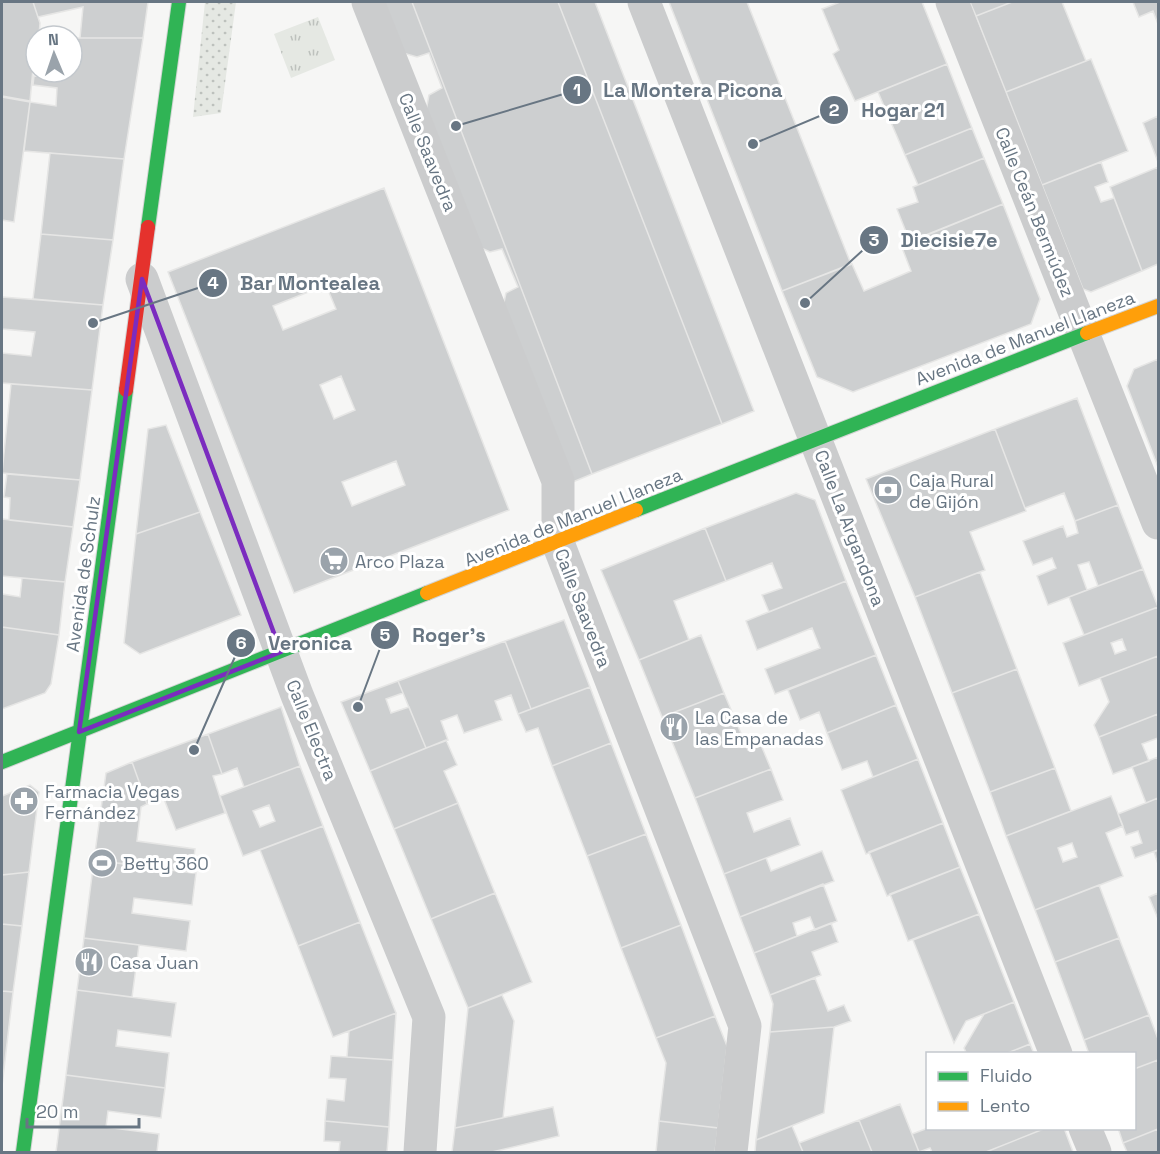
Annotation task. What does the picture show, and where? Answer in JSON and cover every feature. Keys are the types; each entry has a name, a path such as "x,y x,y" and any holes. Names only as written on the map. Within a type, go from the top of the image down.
{"main road":[{"name":"Avenida de Schulz","path":"23,1152 179,2"},
{"name":"Avenida de Manuel Llaneza","path":"2,762 815,439 1158,306"}],"street":[{"name":"Calle Saavedra","path":"368,2 558,481 558,543 745,1026 731,1152"},
{"name":"Calle La Argandona","path":"644,2 1056,1052"},
{"name":"Calle Ceán Bermúdez","path":"952,2 1158,523"},
{"name":"Calle Electra","path":"142,279 281,652 429,1017 420,1152"},
{"path":"1086,1130 1095,1152"}],"highlighted area":[{"path":"142,279 281,652 79,732"}],"green space":[{"path":"205,2 236,2 221,113 193,117"},
{"path":"318,17 335,60 291,78 274,34"}],"building":[{"path":"2,2 33,2 40,24 24,24 24,84 32,84 30,101 2,96"},
{"path":"33,2 148,2 143,38 84,38 84,24 81,24 83,7 38,17"},
{"path":"384,2 412,2 592,474 568,484 503,307 506,293 518,287 502,249 490,252 479,247 426,111 429,95 442,88 429,53 417,57 403,53"},
{"path":"412,2 558,2 722,424 592,474"},
{"path":"558,2 595,2 754,411 722,424"},
{"path":"669,2 747,2 851,264 782,291"},
{"path":"840,2 922,2 947,64 855,101 833,54 839,50 822,9"},
{"path":"970,2 1012,2 976,16"},
{"path":"1012,2 1062,2 1086,61 1006,92 976,16"},
{"path":"1133,2 1158,2 1158,24 1153,11 1139,17"},
{"path":"84,38 143,38 124,159 24,151 30,102 56,106 57,88 33,85 84,84"},
{"path":"1091,59 1128,151 1042,185 1006,92"},
{"path":"947,64 972,128 905,155 878,92"},
{"path":"2,97 30,102 14,222 2,220"},
{"path":"1158,116 1158,162 1143,123"},
{"path":"972,128 984,158 918,185 905,155"},
{"path":"50,153 124,159 113,240 41,234"},
{"path":"984,158 1003,204 910,242 897,209 918,202 913,187"},
{"path":"1101,162 1108,182 1095,187 1101,202 1114,198 1142,271 1091,292 1083,289 1042,185"},
{"path":"1158,167 1158,264 1142,271 1110,187"},
{"path":"384,188 509,510 294,593 168,272","holes":["326,285 336,309 283,330 273,306","341,376 355,410 334,419 320,385","396,461 405,485 352,506 342,482"]},
{"path":"1003,204 1040,299 1031,324 853,392 817,377 782,291 852,264 864,291 911,271 901,245"},
{"path":"41,234 113,240 103,305 33,299"},
{"path":"2,297 103,305 92,390 2,383 2,353 31,356 35,332 2,329"},
{"path":"1158,359 1158,467 1127,386 1134,369"},
{"path":"11,384 92,390 80,480 2,473"},
{"path":"1077,398 1118,505 1075,521 1064,493 1025,508 995,429"},
{"path":"166,425 200,512 136,534 148,429"},
{"path":"995,429 1026,511 970,532 985,570 915,597 866,479"},
{"path":"7,474 80,480 73,527 9,520 10,498 4,497"},
{"path":"796,493 815,500 846,581 769,612 762,595 782,588 772,563 726,581 705,528"},
{"path":"1118,505 1143,569 1098,586 1089,562 1078,565 1087,590 1048,605 1037,576 1056,568 1052,558 1033,565 1023,541 1063,526 1067,537 1078,533 1075,521"},
{"path":"200,512 241,615 140,654 124,643 136,534"},
{"path":"2,519 73,527 65,582 2,576"},
{"path":"705,528 726,581 674,601 689,640 639,660 601,570"},
{"path":"1143,569 1158,607 1084,635 1069,597"},
{"path":"980,572 1017,669 952,693 915,597"},
{"path":"22,578 65,582 59,635 2,627 2,594 20,597"},
{"path":"846,581 876,655 775,694 765,669 820,648 812,628 757,650 746,621"},
{"path":"1158,607 1158,656 1079,686 1063,643","holes":["1122,639 1126,650 1115,654 1111,643"]},
{"path":"564,620 590,687 531,709 505,641"},
{"path":"2,627 59,635 51,684 45,693 2,709"},
{"path":"701,635 724,693 662,717 639,660"},
{"path":"505,641 531,709 518,714 511,695 495,701 502,720 464,733 457,715 441,721 448,740 426,748 398,681"},
{"path":"876,655 896,705 827,733 819,712 800,720 788,690"},
{"path":"1158,656 1158,714 1099,737 1094,725 1109,702 1100,678"},
{"path":"1017,669 1055,768 990,792 952,693"},
{"path":"398,681 403,693 386,699 391,713 409,707 426,748 370,771 341,702"},
{"path":"590,687 611,743 552,766 538,728 526,732 518,714"},
{"path":"724,693 748,750 761,745 771,769 695,798 662,717"},
{"path":"896,705 918,759 873,777 867,761 842,770 827,733"},
{"path":"281,707 300,766 244,787 237,768 222,774 208,734"},
{"path":"1158,714 1158,738 1142,744 1149,761 1113,774 1099,737"},
{"path":"208,734 222,774 213,776 225,813 176,830 164,799 147,804 132,762"},
{"path":"446,740 457,765 444,771 458,803 394,829 370,771"},
{"path":"611,743 646,834 587,856 552,766"},
{"path":"1158,757 1158,798 1146,803 1132,767"},
{"path":"918,759 943,823 866,854 841,790"},
{"path":"132,762 147,804 141,807 137,841 195,849 192,873 94,860 106,773"},
{"path":"300,766 323,826 243,856 220,796","holes":["269,805 275,821 260,827 253,811"]},
{"path":"1055,768 1071,811 1006,836 990,792"},
{"path":"771,769 783,800 747,813 754,832 790,818 800,845 724,874 695,798"},
{"path":"30,785 39,792 29,872 2,875 2,796"},
{"path":"1111,796 1123,826 1106,833 1123,876 1035,910 1006,836","holes":["1072,843 1077,857 1063,862 1058,848"]},
{"path":"1158,798 1158,850 1135,858 1131,847 1142,843 1138,831 1126,835 1118,814"},
{"path":"458,803 495,893 431,919 394,829"},
{"path":"943,823 960,867 887,896 869,852"},
{"path":"323,826 360,922 298,946 260,850"},
{"path":"646,834 681,925 621,948 587,856"},
{"path":"1158,850 1158,864 1154,852"},
{"path":"822,851 834,881 740,917 724,874 766,858 771,871"},
{"path":"94,860 196,873 192,905 134,898 132,913 190,921 186,951 84,938"},
{"path":"960,867 979,914 908,941 890,894"},
{"path":"29,872 22,926 2,924 2,875"},
{"path":"823,884 837,921 815,930 810,917 793,923 797,936 754,953 740,917"},
{"path":"1099,885 1119,938 1055,962 1035,910"},
{"path":"495,893 532,982 468,1008 431,919"},
{"path":"1158,893 1158,919 1149,897"},
{"path":"979,914 1014,1002 966,1021 954,1043 913,940"},
{"path":"360,922 396,1013 333,1037 298,946"},
{"path":"831,923 838,942 812,952 821,975 770,995 754,953"},
{"path":"2,924 22,926 13,992 2,991"},
{"path":"681,925 715,1016 656,1038 621,948"},
{"path":"84,938 139,945 132,997 77,990"},
{"path":"1119,938 1149,1015 1084,1040 1055,962"},
{"path":"815,978 828,1011 844,1005 851,1021 834,1027 770,1032 773,1004 770,995"},
{"path":"77,990 176,1003 171,1037 118,1030 116,1046 169,1053 165,1088 66,1075"},
{"path":"2,991 13,992 2,1086"},
{"path":"502,995 514,1021 503,1118 455,1128 468,1008"},
{"path":"1014,1002 1030,1044 1010,1052 966,1052 964,1048 984,1014"},
{"path":"396,1013 393,1060 347,1057 349,1031"},
{"path":"1149,1015 1158,1039 1158,1060 1136,1068 1136,1052 1088,1052 1084,1040"},
{"path":"715,1016 727,1046 718,1128 659,1121 666,1063 656,1038"},
{"path":"834,1027 824,1113 756,1140 770,1032"},
{"path":"1030,1044 1033,1052 1010,1052"},
{"path":"331,1056 393,1060 389,1127 325,1121 327,1099 344,1101 346,1079 329,1078"},
{"path":"1158,1060 1158,1129 1123,1143 1119,1130 1136,1130 1136,1068"},
{"path":"66,1075 165,1088 161,1118 108,1111 106,1127 159,1134 157,1152 56,1152"},
{"path":"900,1104 919,1152 872,1152 859,1120"},
{"path":"553,1107 559,1136 492,1152 452,1152 455,1128"},
{"path":"859,1120 872,1152 803,1152 799,1143"},
{"path":"325,1121 389,1127 387,1152 339,1152 340,1142 324,1141"},
{"path":"659,1121 718,1128 715,1152 656,1152"},
{"path":"792,1126 803,1152 755,1152 756,1140"},
{"path":"926,1129 1041,1130 986,1152 932,1152 930,1148 919,1152 912,1134"},
{"path":"1158,1129 1158,1152 1127,1152 1123,1143"},
{"path":"1041,1130 1065,1130 1073,1152 986,1152"}],"traffic: fast":[{"path":"148,227 179,2"},
{"path":"636,510 1087,333"},
{"path":"23,1152 126,390"},
{"path":"2,762 427,593"}],"traffic: slow":[{"path":"1087,333 1158,306"},
{"path":"427,593 636,510"}],"traffic: jam":[{"path":"126,390 148,227"}],"place":[{"name":"La Montera Picona","path":"456,126"},
{"name":"Hogar 21","path":"753,144"},
{"name":"Diecisie7e","path":"805,303"},
{"name":"Bar Montealea","path":"93,323"},
{"name":"Caja Rural de Gijón","path":"888,490"},
{"name":"Arco Plaza","path":"334,561"},
{"name":"Roger's","path":"358,707"},
{"name":"La Casa de las Empanadas","path":"674,727"},
{"name":"Veronica","path":"194,750"},
{"name":"Farmacia Vegas Fernández","path":"24,801"},
{"name":"Betty 360","path":"102,863"},
{"name":"Casa Juan","path":"89,962"}]}
